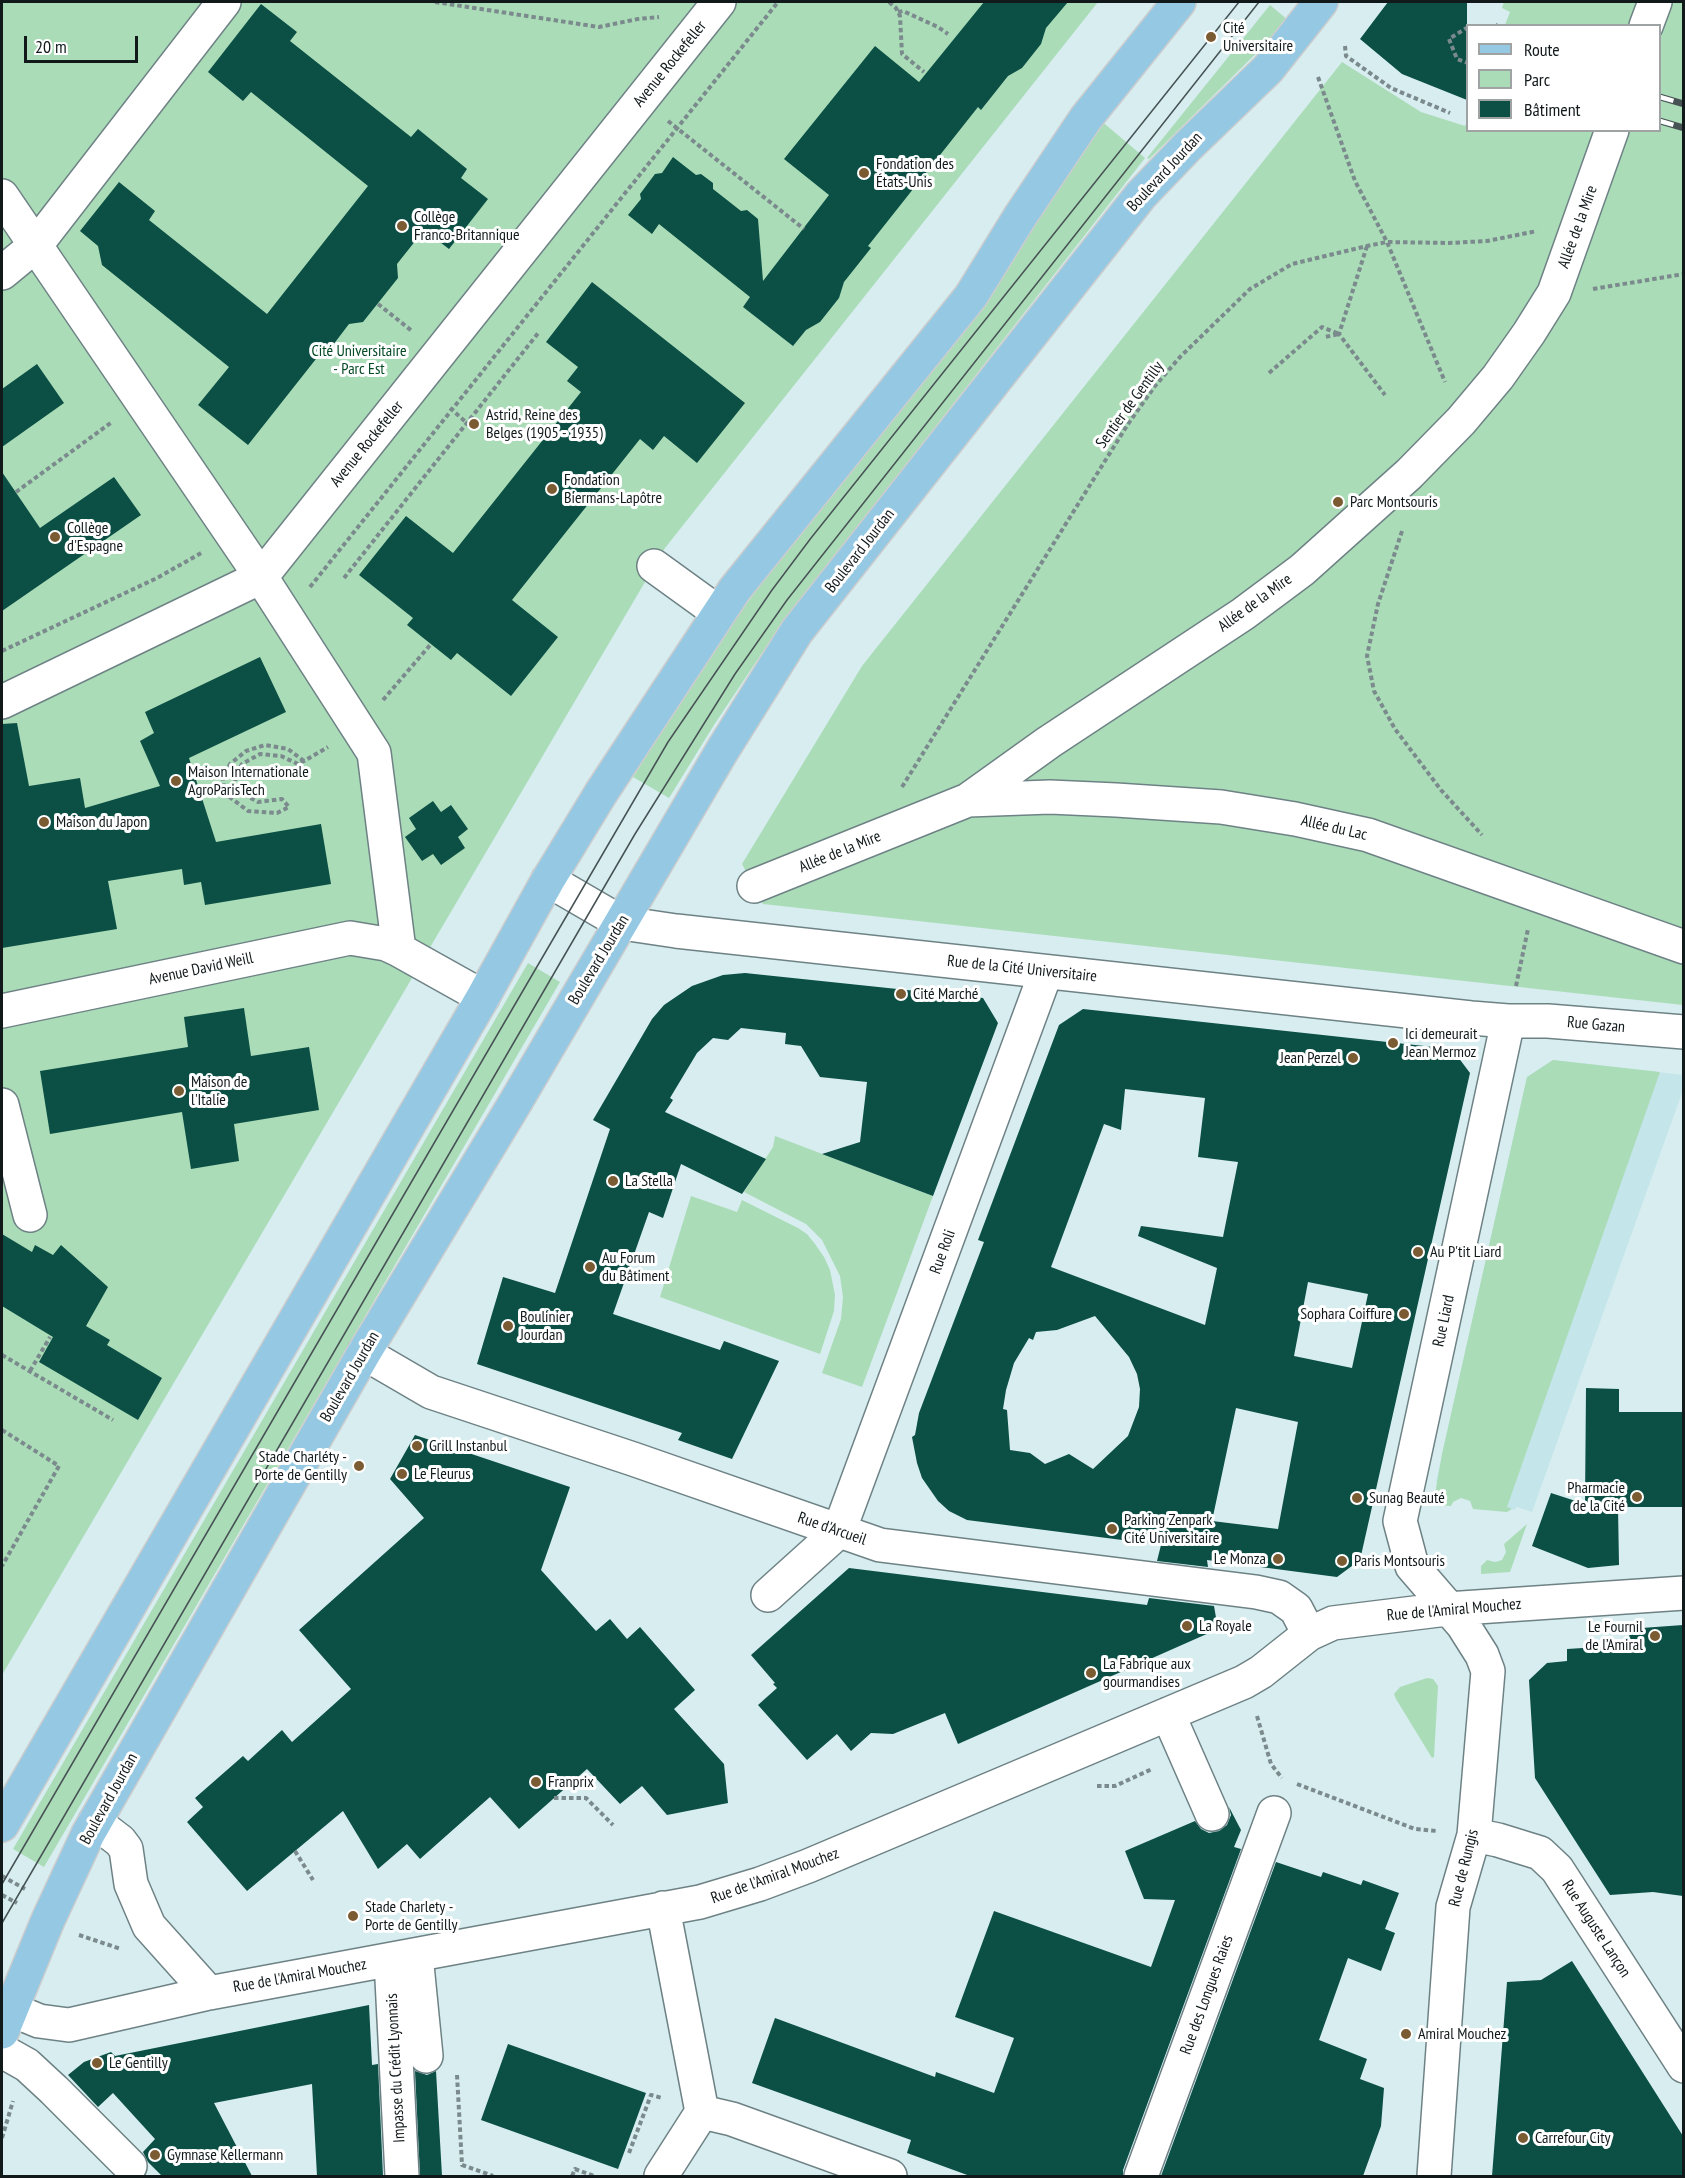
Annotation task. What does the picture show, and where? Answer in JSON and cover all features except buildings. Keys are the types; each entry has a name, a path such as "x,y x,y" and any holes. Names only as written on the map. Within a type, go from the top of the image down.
{"main road":[{"path":"2,1825 483,997 548,880 601,793 735,589 971,296 1021,214 1086,118 1179,2"},
{"name":"Boulevard Jourdan","path":"4,2015 95,1822 364,1353 722,752 797,631 1141,195 1268,69 1321,2"}],"street":[{"path":"2,273 36,245 225,2"},
{"path":"1648,24 1655,2"},
{"name":"Avenue Rockefeller","path":"2,702 261,577 715,7"},
{"name":"Allée de la Mire","path":"754,886 968,800 1049,742 1243,614 1302,570 1409,474 1461,422 1498,377 1554,292 1607,143"},
{"path":"2,196 233,535 374,753 399,950"},
{"path":"654,566 719,613"},
{"name":"Allée du Lac","path":"968,800 1050,797 1116,800 1221,807 1295,819 1368,836 1683,947"},
{"name":"Rue de la Cité Universitaire","path":"548,880 622,923 710,935 1508,1021"},
{"name":"Avenue David Weill","path":"2,1011 350,938 386,944 483,997"},
{"name":"Rue Roli","path":"839,1531 1046,972"},
{"name":"Rue Gazan","path":"1508,1021 1548,1021 1683,1032"},
{"name":"Rue Liard","path":"1447,1609 1412,1566 1400,1521 1508,1021"},
{"path":"2,1105 30,1215"},
{"name":"Rue d'Arcueil","path":"364,1353 431,1392 880,1545 1256,1592 1278,1597 1296,1609 1309,1634"},
{"path":"768,1595 839,1531"},
{"name":"Rue de l'Amiral Mouchez","path":"4,2015 69,2025 209,1993 700,1902 760,1884 808,1866 1244,1682 1262,1672 1309,1634 1333,1623 1447,1609 1683,1593"},
{"name":"Rue de Rungis","path":"1434,2176 1453,1907 1474,1835 1488,1671 1474,1640 1447,1609"},
{"path":"1168,1714 1212,1815"},
{"name":"Rue des Longues Raies","path":"1141,2176 1274,1813"},
{"path":"95,1822 120,1841 126,1849 131,1884 148,1926 209,1993"},
{"name":"Rue Auguste Lançon","path":"1474,1835 1540,1853 1557,1869 1683,2066"},
{"path":"663,1908 702,2112 667,2175"},
{"path":"404,1957 426,2056"},
{"name":"Impasse du Crédit Lyonnais","path":"402,2176 404,1957"},
{"path":"2,2051 27,2065 130,2166"},
{"path":"702,2112 732,2119 890,2176"}],"path":[{"path":"435,2 599,27 715,7"},
{"path":"329,563 778,2"},
{"path":"889,2 898,12 901,24 902,54 924,72"},
{"path":"898,12 903,11 948,34"},
{"path":"1466,28 1449,39 1457,59 1466,63"},
{"path":"1345,46 1346,56 1390,88 1450,112"},
{"path":"1318,77 1355,181 1387,242 1461,422"},
{"path":"641,99 804,229"},
{"path":"921,178 933,188"},
{"name":"Sentier de Gentilly","path":"899,791 1128,424 1180,357 1250,288 1292,264 1367,246 1387,242 1486,241 1581,220"},
{"path":"1339,334 1367,246"},
{"path":"1554,292 1623,285 1683,274"},
{"path":"378,304 389,311"},
{"path":"1269,373 1322,327 1339,334 1385,395"},
{"path":"344,578 539,332"},
{"path":"1325,336 1339,334"},
{"path":"457,415 467,423"},
{"path":"16,492 94,435"},
{"path":"1402,529 1378,604 1366,656 1374,691 1395,729 1441,790 1488,842"},
{"path":"2,651 157,578 233,535"},
{"path":"359,728 431,644"},
{"path":"265,745 288,749 304,761 298,764 281,756 260,754 242,764 235,777 236,790 258,802 282,799 290,807 277,813 248,811 227,795 224,789 223,778 230,764 246,751 265,745"},
{"path":"201,795 224,789"},
{"path":"1516,987 1536,895"},
{"path":"30,1371 50,1337"},
{"path":"2,1354 112,1420"},
{"path":"2,1430 59,1466 2,1566"},
{"path":"1244,1682 1271,1764 1282,1779"},
{"path":"1293,1783 1415,1829 1474,1835"},
{"path":"554,1798 586,1798 613,1825"},
{"path":"295,1851 313,1880"},
{"path":"2,1876 30,1892"},
{"path":"456,2074 462,2165 493,2176"},
{"path":"572,2176 575,2169 594,2176"}],"shaded area":[{"path":"1553,1060 1683,1075 1683,1090 1532,1512 1517,1507 1514,1510 1436,1482 1527,1077"}],"green space":[{"name":"Cité Universitaire - Parc Est","path":"2,2 1098,2 665,548 2,1675"},
{"name":"Parc Montsouris","path":"1504,2 1683,2 1683,1005 763,904 742,864 862,666 1342,62 1421,112 1465,126 1466,124 1466,132 1661,132 1661,24 1505,24 1510,12 1502,8"},
{"path":"1270,5 1289,21 1149,159 1147,158"},
{"path":"1099,119 1145,158 780,626 669,798 633,777 706,661 760,585 996,290 994,288"},
{"path":"528,963 560,982 44,1867 13,1849"},
{"path":"1553,1060 1660,1072 1507,1507 1512,1509 1507,1512 1473,1509 1470,1501 1461,1498 1453,1502 1451,1506 1433,1505 1442,1454 1527,1077"},
{"path":"775,1136 933,1196 862,1387 822,1373 841,1319 843,1297 840,1276 822,1240 806,1224 744,1192 773,1147"},
{"path":"691,1196 737,1212 742,1200 807,1234 824,1257 830,1270 835,1295 834,1311 820,1354 660,1297"},
{"path":"1527,1524 1510,1572 1481,1574 1481,1566 1487,1560 1495,1562 1502,1560 1506,1552 1504,1544"},
{"path":"1427,1678 1433,1679 1438,1686 1434,1757 1432,1758 1394,1694 1400,1687"}],"tram line":[{"path":"2,1884 668,742 772,590 811,538 1239,2"},
{"path":"2,1923 635,834 735,674 787,600 1259,2"}],"railway":[{"path":"1661,97 1684,104"},
{"path":"1661,121 1684,128"}],"place":[{"name":"Cité Universitaire","path":"1211,37"},
{"name":"Fondation des États-Unis","path":"864,173"},
{"name":"Collège Franco-Britannique","path":"402,226"},
{"name":"Astrid, Reine des Belges (1905 - 1935)","path":"474,424"},
{"name":"Fondation Biermans-Lapôtre","path":"552,489"},
{"name":"Parc Montsouris","path":"1338,502"},
{"name":"Collège d'Espagne","path":"55,537"},
{"name":"Maison Internationale AgroParisTech","path":"176,781"},
{"name":"Maison du Japon","path":"44,822"},
{"name":"Cité Marché","path":"901,994"},
{"name":"Ici demeurait Jean Mermoz","path":"1393,1043"},
{"name":"Jean Perzel","path":"1353,1058"},
{"name":"Maison de l'Italie","path":"179,1091"},
{"name":"La Stella","path":"613,1181"},
{"name":"Au P'tit Liard","path":"1418,1252"},
{"name":"Au Forum du Bâtiment","path":"590,1267"},
{"name":"Sophara Coiffure","path":"1404,1314"},
{"name":"Boulinier Jourdan","path":"508,1326"},
{"name":"Grill Instanbul","path":"417,1446"},
{"name":"Stade Charléty - Porte de Gentilly","path":"359,1466"},
{"name":"Le Fleurus","path":"402,1474"},
{"name":"Pharmacie de la Cité","path":"1637,1497"},
{"name":"Sunag Beauté","path":"1357,1498"},
{"name":"Parking Zenpark Cité Universitaire","path":"1112,1529"},
{"name":"Le Monza","path":"1278,1559"},
{"name":"Paris Montsouris","path":"1342,1561"},
{"name":"La Royale","path":"1187,1626"},
{"name":"Le Fournil de l’Amiral","path":"1655,1636"},
{"name":"La Fabrique aux gourmandises","path":"1091,1673"},
{"name":"Franprix","path":"536,1782"},
{"name":"Stade Charlety - Porte de Gentilly","path":"353,1916"},
{"name":"Amiral Mouchez","path":"1406,2034"},
{"name":"Le Gentilly","path":"97,2063"},
{"name":"Carrefour City","path":"1523,2138"},
{"name":"Gymnase Kellermann","path":"155,2155"}]}
